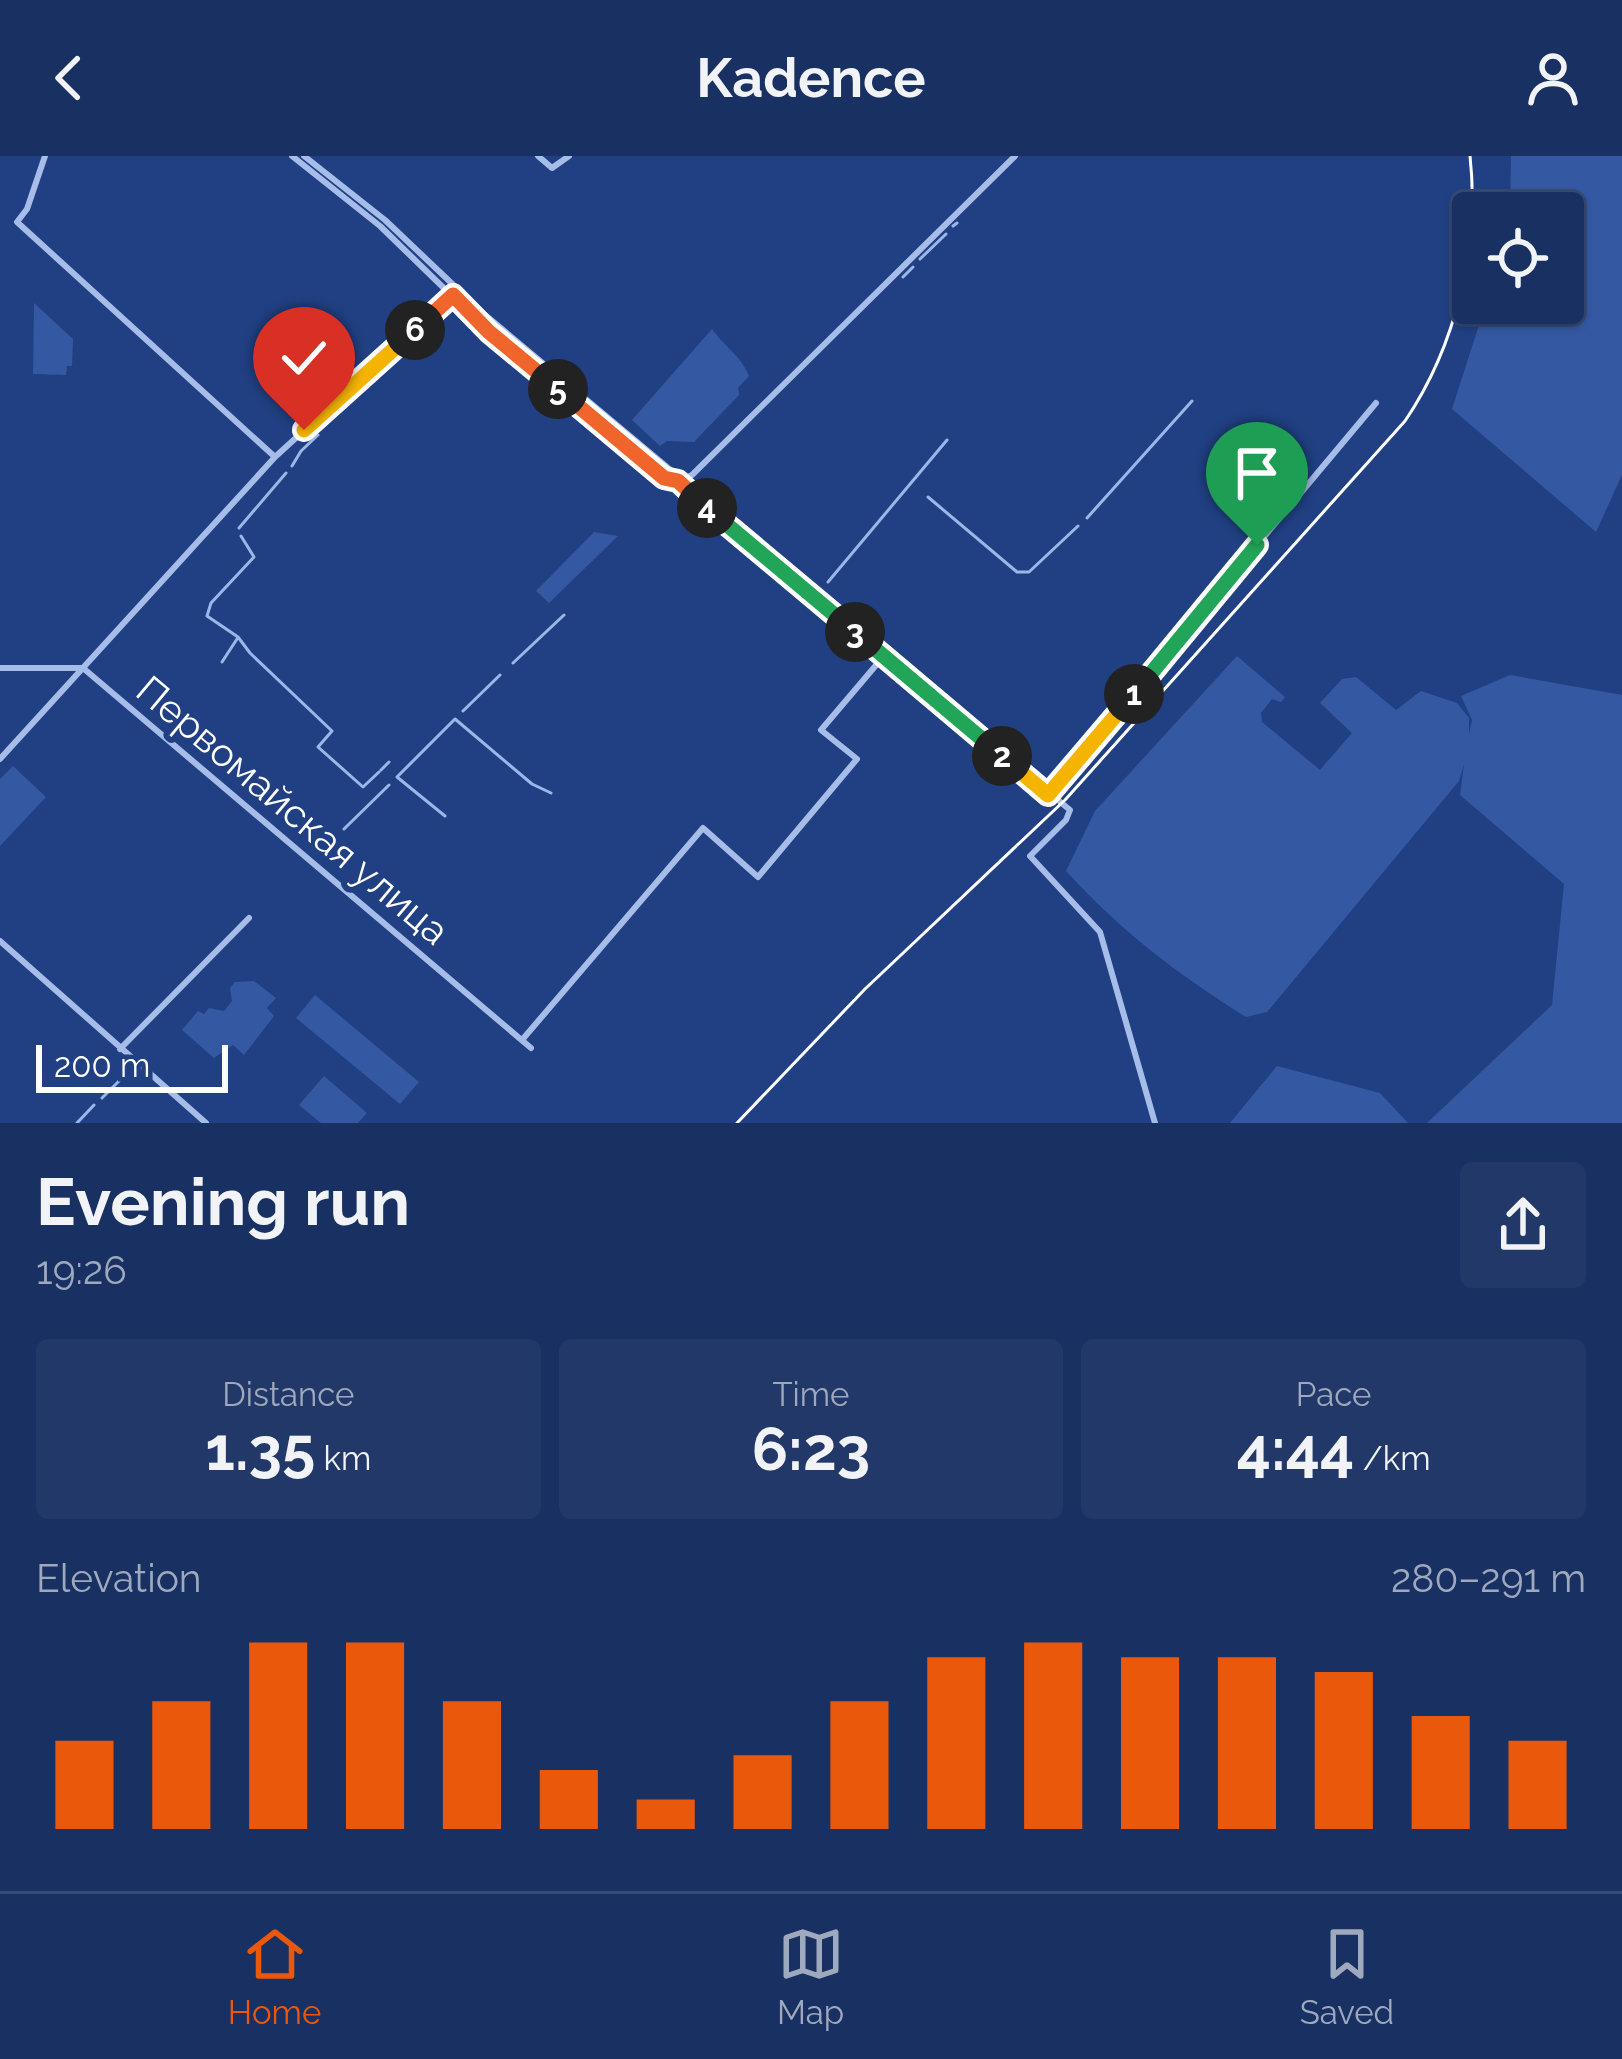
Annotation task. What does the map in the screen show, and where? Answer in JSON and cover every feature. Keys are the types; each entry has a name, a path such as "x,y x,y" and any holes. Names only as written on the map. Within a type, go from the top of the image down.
{"street":[{"path":"45,156 27,208 17,222 275,457"},
{"path":"292,156 1070,810 1030,856 1100,932 1155,1123"},
{"path":"304,156 385,220 456,292"},
{"path":"538,156 552,168 569,156"},
{"path":"678,481 692,475 1015,156"},
{"path":"0,759 275,457 456,292"},
{"path":"1048,795 1376,403"},
{"path":"522,1040 703,828 758,877 857,759 821,730 884,657"},
{"name":"Первомайская улица","path":"0,668 83,668 531,1048"},
{"path":"121,1049 249,918"},
{"path":"0,941 206,1123"}],"shaded area":[{"path":"1511,156 1622,156 1622,475 1596,532 1452,409 1479,324 1584,324 1584,192 1510,192"},
{"path":"34,303 73,339 72,366 67,366 66,375 33,374"},
{"path":"712,329 749,376 738,388 739,395 694,442 667,441 660,446 632,420"},
{"path":"594,532 618,536 549,603 536,591"},
{"path":"1237,656 1285,697 1281,702 1272,699 1261,713 1262,722 1320,770 1352,733 1320,703 1342,679 1356,677 1396,710 1421,691 1457,703 1469,718 1469,734 1472,720 1461,696 1510,675 1622,695 1622,1123 1427,1123 1552,1005 1564,884 1460,795 1464,764 1459,781 1267,1012 1246,1017 1196,984 1130,933 1066,871 1095,811"},
{"path":"13,766 46,797 0,846 0,779"},
{"path":"254,981 276,998 267,1008 274,1016 244,1055 233,1045 214,1058 182,1030 198,1011 224,1011 232,1001 230,988 235,982"},
{"path":"315,995 419,1082 400,1104 296,1018"},
{"path":"1277,1066 1380,1093 1408,1123 1230,1123"},
{"path":"324,1076 367,1113 358,1123 321,1123 299,1105"}],"waterway":[{"path":"953,226 957,223"},
{"path":"920,259 946,234"},
{"path":"903,277 913,267"},
{"path":"1087,518 1192,401"},
{"path":"292,466 318,435"},
{"path":"828,582 947,440"},
{"path":"239,528 286,473"},
{"path":"928,497 1017,572 1029,572 1078,526"},
{"path":"241,536 254,557 211,603 207,616 238,637 332,731 318,747 363,787 379,772"},
{"path":"513,663 564,615"},
{"path":"222,662 237,639"},
{"path":"463,711 500,675"},
{"path":"445,816 397,777 455,719 532,784 551,793"},
{"path":"381,770 389,762"},
{"path":"344,829 389,785"},
{"path":"321,853 337,837"},
{"path":"102,1098 121,1079"},
{"path":"77,1123 94,1105"}],"tram line":[{"path":"737,1123 865,989 1065,800 1405,421 1438,361 1460,294 1471,225 1470,156"}],"route":[{"path":"304,430 453,295 489,332 664,478 678,481 1048,795 1257,545"}]}
